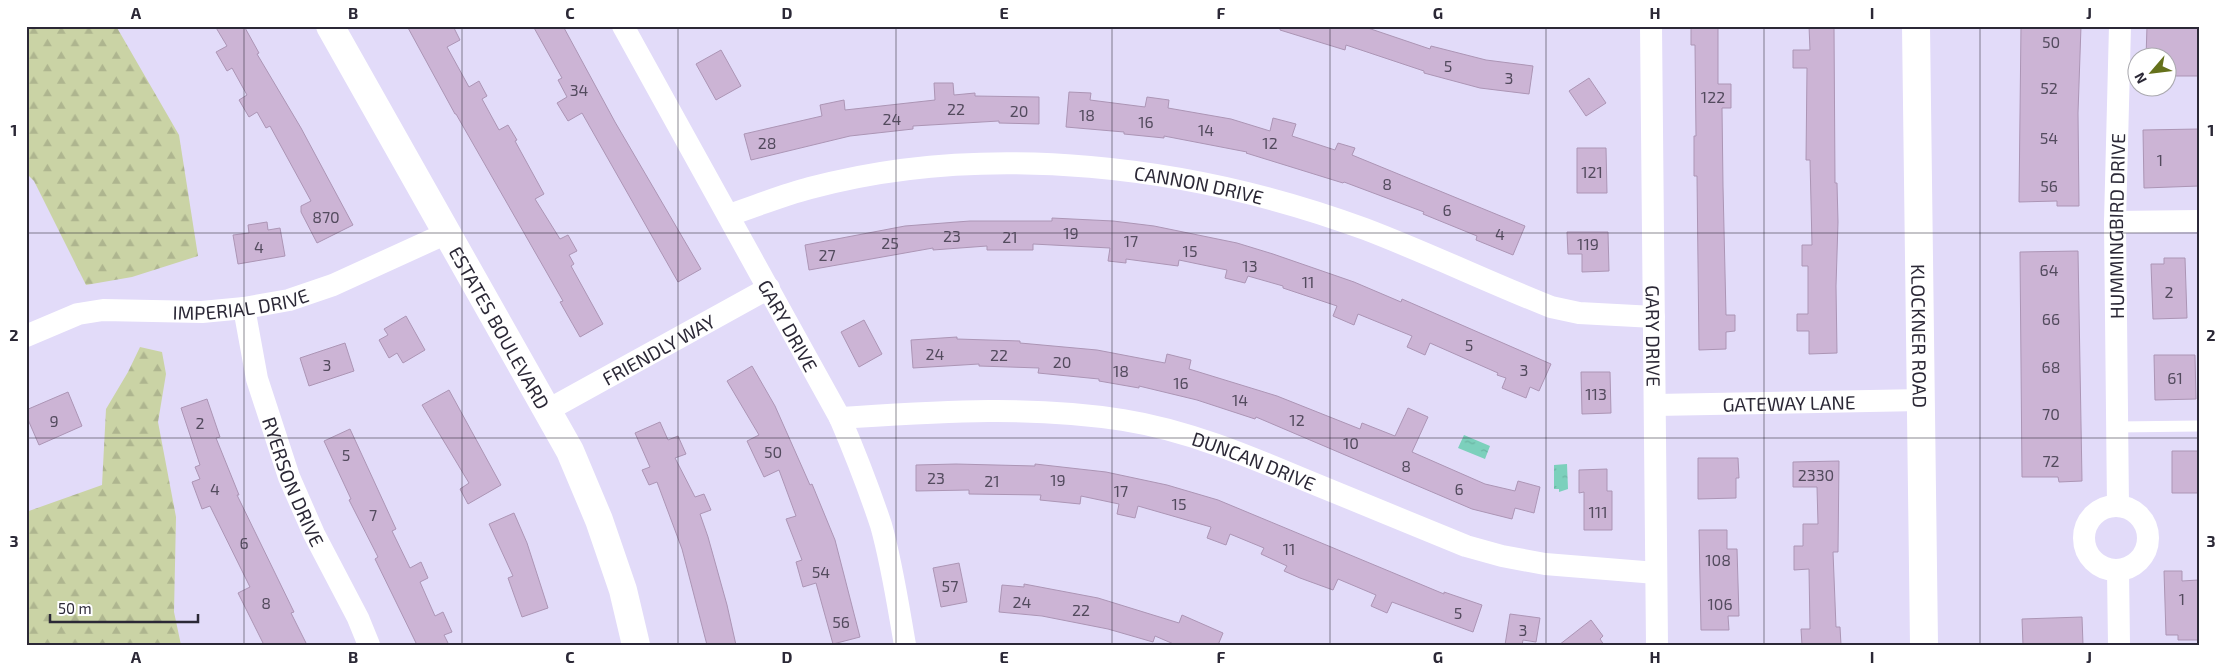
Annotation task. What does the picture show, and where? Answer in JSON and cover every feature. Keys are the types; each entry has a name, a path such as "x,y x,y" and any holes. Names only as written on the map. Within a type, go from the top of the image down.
{"street":[{"name":"ESTATES BOULEVARD","path":"330,26 570,451 599,520 623,590 636,645"},
{"name":"GARY DRIVE","path":"623,26 840,418 861,466 881,526 906,645"},
{"name":"GARY DRIVE","path":"1651,26 1657,645"},
{"name":"KLOCKNER ROAD","path":"1916,26 1924,645"},
{"name":"HUMMINGBIRD DRIVE","path":"2118,506 2114,222 2120,26"},
{"name":"CANNON DRIVE","path":"729,215 809,188 896,172 958,165 1021,163 1083,166 1160,175 1222,187 1282,203 1365,229 1551,307 1579,313 1654,317"},
{"path":"2114,222 2199,221"},
{"name":"IMPERIAL DRIVE","path":"26,336 78,314 103,310 202,312 244,308 289,300 334,285 447,233"},
{"name":"FRIENDLY WAY","path":"548,410 769,288"},
{"name":"RYERSON DRIVE","path":"244,308 257,378 289,477 314,534 358,618 369,645"},
{"name":"GATEWAY LANE","path":"1655,404 1922,400"},
{"name":"DUNCAN DRIVE","path":"840,418 957,411 1019,410 1065,412 1124,420 1227,448 1466,546 1502,556 1545,564 1656,573"},
{"path":"2107,506 2128,508 2138,514 2144,522 2148,538 2144,554 2138,562 2129,568 2118,570 2108,570 2090,558 2085,549 2083,538 2090,518 2107,506"},
{"path":"2118,570 2119,645"}],"lane":[{"path":"2116,427 2199,426"}],"green space":[{"path":"26,26 116,26 179,135 198,256 132,277 86,285 34,181 26,173"},
{"path":"140,347 162,352 166,374 158,422 176,517 174,612 181,645 26,645 26,512 102,485 106,409"}],"water":[{"path":"1464,435 1490,446 1485,459 1458,448"},
{"path":"1567,464 1568,489 1559,492 1559,489 1554,489 1554,465"}],"building":[{"path":"215,26 244,26 259,53 257,54 301,128 353,225 317,243 301,212 301,206 311,201 270,126 266,128 257,112 249,117 239,100 247,95 232,68 227,71 216,52 227,46"},
{"path":"407,26 453,26 460,40 447,47 469,87 479,81 487,96 482,99 499,130 508,125 517,140 515,141 544,194 535,199 560,239 568,235 577,251 569,255 574,264 571,266 603,324 580,337 560,302 563,301 455,114"},
{"path":"533,26 563,26 615,122 701,269 678,282 582,113 568,121 557,103 567,97 558,80 562,78"},
{"path":"1280,26 1362,26 1430,49 1431,46 1486,60 1533,66 1529,94 1480,88 1424,73 1424,71 1346,45 1345,50 1280,30"},
{"path":"1691,26 1718,26 1718,84 1731,84 1731,108 1722,108 1723,186 1726,315 1735,315 1735,331 1726,332 1726,349 1699,350 1697,176 1694,176 1694,136 1696,136 1695,45 1691,45"},
{"path":"1809,26 1834,26 1835,183 1837,183 1838,222 1836,286 1837,353 1809,354 1809,331 1797,331 1797,314 1808,314 1808,266 1802,266 1802,245 1812,245 1810,160 1806,160 1807,68 1793,68 1793,50 1810,50"},
{"path":"2021,26 2081,26 2078,113 2079,206 2057,206 2057,201 2019,202"},
{"path":"2147,26 2199,26 2199,76 2178,76 2178,48 2146,48"},
{"path":"721,50 741,86 716,100 696,64"},
{"path":"1589,78 1606,103 1586,116 1569,91"},
{"path":"934,83 953,83 954,95 975,93 975,96 1039,97 1039,124 999,123 999,121 913,126 913,129 850,136 751,160 744,134 822,116 820,105 844,100 845,110 935,100"},
{"path":"1069,92 1091,93 1090,100 1145,107 1147,97 1169,100 1168,108 1231,119 1270,131 1273,118 1296,124 1292,136 1335,150 1338,143 1355,148 1352,155 1525,226 1513,255 1476,240 1477,236 1423,214 1424,212 1344,182 1247,152 1164,136 1164,138 1124,134 1124,132 1066,127"},
{"path":"2199,129 2199,186 2144,188 2143,130"},
{"path":"1577,148 1606,148 1607,193 1577,193"},
{"path":"1052,218 1113,221 1154,226 1237,243 1354,282 1401,302 1402,299 1551,364 1539,391 1530,387 1526,398 1502,388 1506,378 1497,375 1498,373 1430,343 1425,355 1407,347 1412,336 1358,314 1354,325 1333,316 1337,306 1283,288 1283,286 1248,276 1245,283 1225,278 1227,270 1179,260 1178,266 1126,259 1126,263 1108,261 1110,248 1033,244 1033,250 987,250 987,246 933,250 933,248 809,270 805,245 905,226 970,221 1052,221"},
{"path":"267,222 268,230 280,228 285,256 238,264 233,235 249,233 248,225"},
{"path":"1567,232 1608,232 1609,271 1582,272 1582,254 1568,254"},
{"path":"2078,251 2082,481 2059,482 2058,477 2022,477 2020,252"},
{"path":"2164,258 2185,258 2187,318 2153,319 2151,264 2164,264"},
{"path":"406,316 425,350 403,363 397,353 389,358 379,340 388,335 384,329"},
{"path":"864,320 882,354 859,367 841,332"},
{"path":"957,337 957,339 1020,341 1020,343 1097,350 1165,363 1167,354 1191,360 1189,369 1277,396 1360,429 1362,423 1395,436 1408,408 1428,417 1412,452 1485,484 1515,491 1518,481 1540,487 1534,513 1515,508 1512,519 1472,509 1256,417 1255,419 1197,400 1139,386 1139,388 1099,381 1099,379 1038,373 1039,368 979,366 979,364 913,368 911,340"},
{"path":"345,343 354,371 309,386 300,358"},
{"path":"2154,355 2195,355 2196,399 2155,400"},
{"path":"752,366 775,406 810,485 812,484 835,540 860,637 833,644 816,583 803,587 796,562 802,560 786,519 796,516 779,470 764,477 747,441 759,435 727,381"},
{"path":"1581,372 1610,372 1611,413 1582,414"},
{"path":"449,390 501,485 468,504 460,489 469,483 422,405"},
{"path":"68,392 82,426 39,445 26,415 26,410"},
{"path":"207,399 220,437 216,438 239,495 237,495 294,612 291,613 307,645 264,645 238,593 250,587 210,506 202,509 192,482 200,479 195,467 200,465 181,408"},
{"path":"660,422 668,440 678,436 686,454 675,458 695,497 704,494 711,510 700,514 727,605 736,645 707,645 682,549 657,482 649,485 642,470 650,467 635,433"},
{"path":"350,429 396,529 392,531 410,568 421,562 428,578 420,582 435,616 443,612 452,632 444,635 449,645 417,645 375,559 378,557 349,500 351,499 324,441"},
{"path":"2172,451 2199,451 2199,493 2172,493"},
{"path":"1698,458 1738,458 1739,478 1736,478 1736,498 1698,499"},
{"path":"1839,461 1838,552 1833,552 1836,627 1840,627 1841,645 1802,645 1801,629 1810,629 1809,569 1794,570 1794,546 1803,546 1803,524 1818,524 1817,487 1793,487 1793,462"},
{"path":"1035,464 1106,472 1167,485 1218,500 1444,594 1444,592 1482,605 1473,632 1392,602 1387,613 1371,606 1376,595 1338,579 1333,590 1300,578 1284,571 1287,566 1261,554 1264,548 1230,534 1226,545 1207,538 1211,527 1138,506 1135,518 1117,514 1119,504 1081,496 1080,504 1040,500 1041,495 969,494 969,490 916,491 916,465 1035,466"},
{"path":"1607,469 1607,491 1612,491 1612,530 1584,530 1584,492 1579,493 1579,470"},
{"path":"514,513 527,543 548,608 522,617 508,578 513,576 489,524"},
{"path":"1699,530 1727,530 1727,549 1737,549 1739,616 1728,616 1729,630 1701,630"},
{"path":"959,563 967,602 941,607 933,568"},
{"path":"2164,571 2182,571 2182,581 2198,580 2199,640 2178,640 2178,635 2166,635"},
{"path":"1024,584 1098,598 1179,623 1182,615 1223,633 1218,645 1176,645 1155,636 1153,642 1108,629 1042,616 999,612 1002,585 1024,587"},
{"path":"1510,614 1540,618 1536,642 1523,640 1522,645 1505,645"},
{"path":"2082,617 2083,645 2023,645 2022,619"},
{"path":"1591,620 1603,636 1600,639 1604,645 1559,645"}]}
